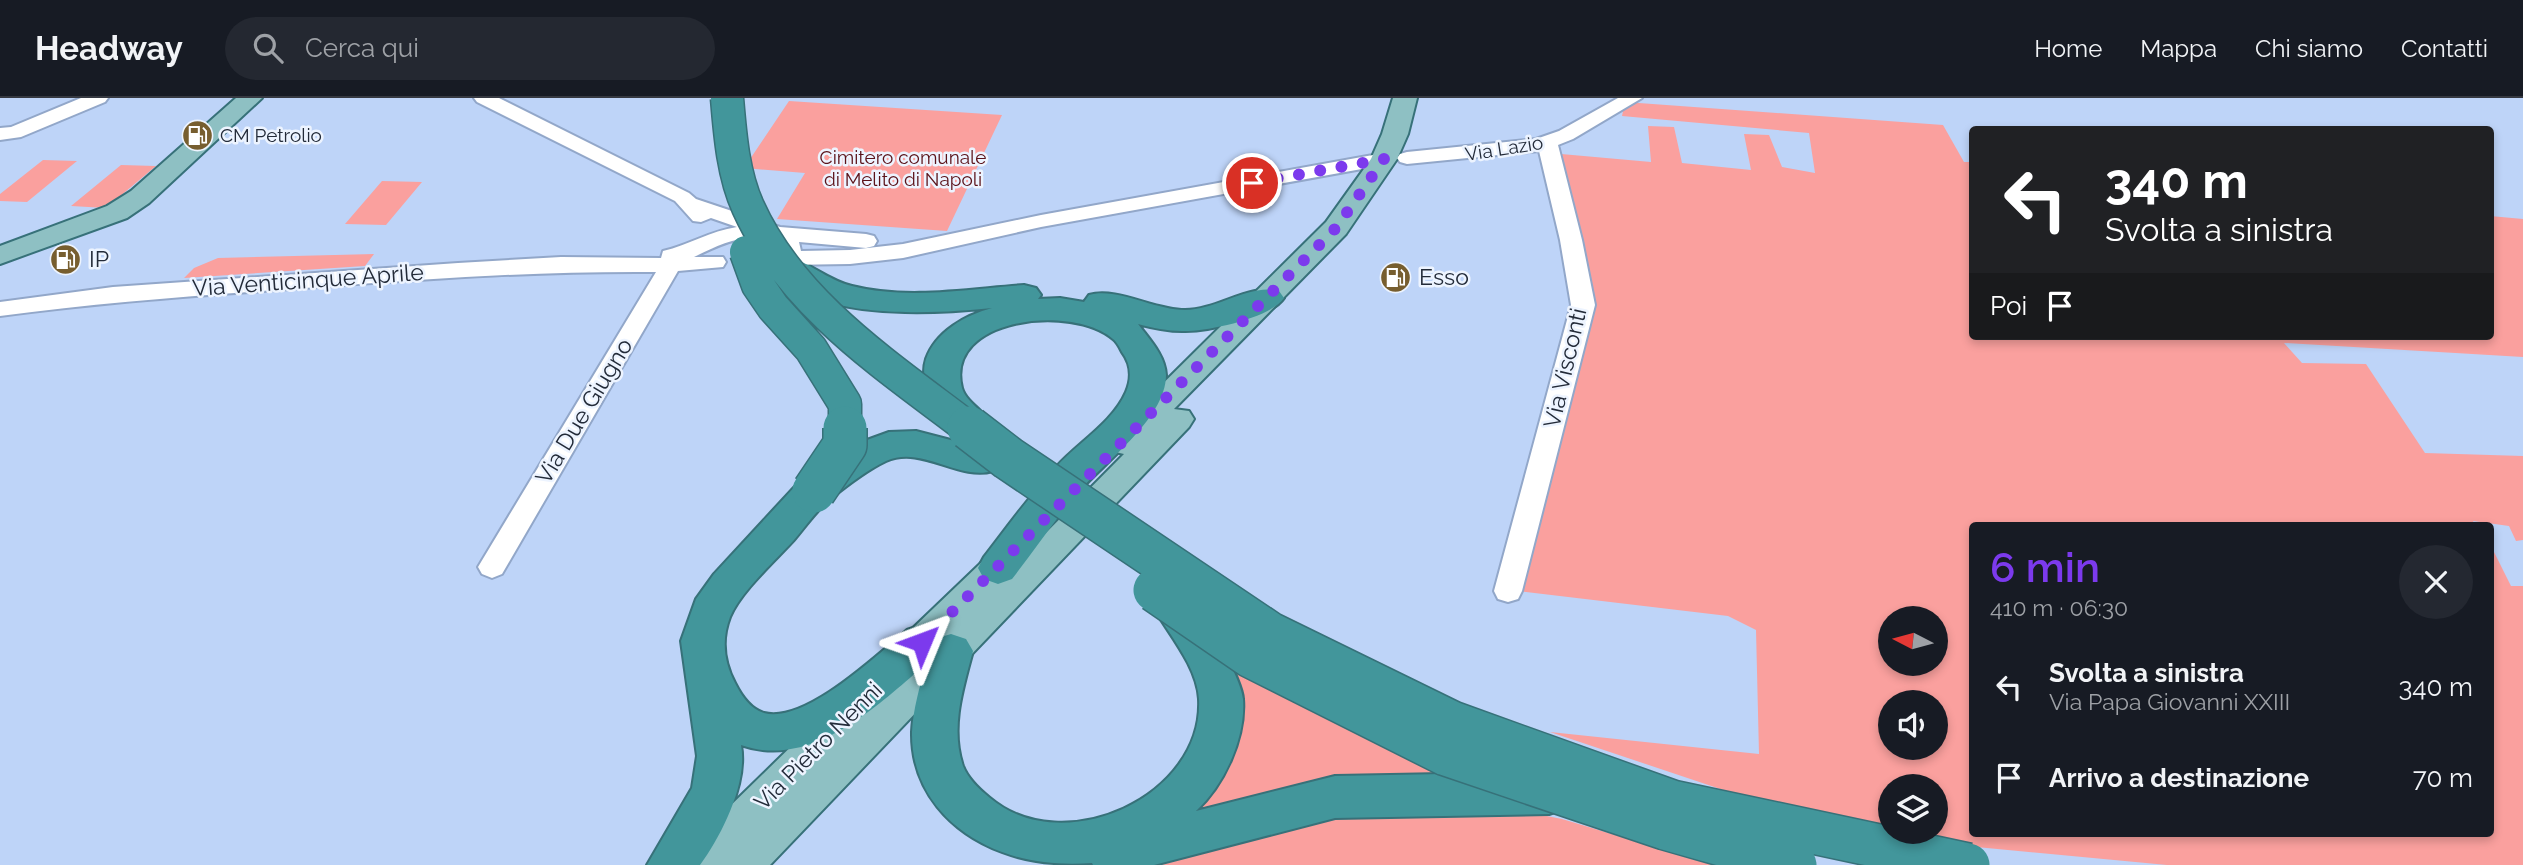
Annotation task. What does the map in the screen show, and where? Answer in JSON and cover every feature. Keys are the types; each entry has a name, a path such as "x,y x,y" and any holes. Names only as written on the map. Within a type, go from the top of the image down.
{"highway":[{"path":"671,865 686,845 715,790 720,756 702,640 711,611 729,585 814,491 845,445 845,404 811,349 728,253 724,211 712,174 705,130 705,98"},
{"path":"727,98 732,150 747,206 772,250 728,253"},
{"path":"728,253 825,289 869,299 907,303 1029,302 1066,295 1173,322 1196,322 1228,314 1267,298"},
{"path":"728,253 816,304 994,460 1053,517 1251,656 1446,754 1665,828 1795,865"},
{"path":"994,460 951,402 943,383 943,362 953,346 967,332 1029,302 1102,317 1125,329 1141,347 1149,368 1144,392 1130,415 1070,476 998,568"},
{"path":"814,491 843,469 889,445 916,444 994,460 1270,634 1452,723 1672,802 1968,865"},
{"path":"936,647 934,738 939,766 950,790 976,818 1017,837 1069,844 1113,835 1167,805 1193,783 1217,738 1222,696 1209,663 1170,600"},
{"path":"704,663 734,718 755,730 779,733 811,725 936,647"},
{"path":"1069,865 1335,797 1560,793"}],"main road":[{"path":"0,256 117,212 140,197 250,98"},
{"name":"Via Pietro Nenni","path":"699,865 936,647 1353,237 1396,181 1395,134 1405,98"},
{"name":"Via Pietro Nenni","path":"742,865 936,647 998,568 1336,228 1396,159 1418,139 1427,98"}],"street":[{"path":"0,134 14,132 98,98"},
{"path":"484,98 691,204 728,253"},
{"name":"Via Lazio","path":"969,236 1396,159 1547,142 1566,135 1632,98"},
{"name":"Via Visconti","path":"1508,592 1583,305 1572,240 1547,142"},
{"path":"691,204 728,253"},
{"name":"Via Venticinque Aprile","path":"0,309 113,294 471,269 617,263 728,253 878,255 969,236"},
{"name":"Via Due Giugno","path":"492,567 728,253"}],"green space":[{"name":"Cimitero comunale di Melito di Napoli","path":"789,101 1002,115 947,231 777,219 805,173 744,168"},
{"path":"1625,102 1943,125 1964,162 1969,162 1969,340 2494,340 2494,216 2523,219 2523,357 2284,343 2302,363 2366,364 2425,453 2523,456 2523,540 2516,541 2509,526 2473,521 1969,522 1969,837 2494,837 2494,552 2511,586 2523,586 2523,865 2167,865 1945,844 1948,844 1948,774 1878,774 1878,838 1861,836 1550,732 1759,754 1756,630 1728,616 1517,591 1588,302 1550,153 1651,162 1648,126 1674,127 1682,163 1751,170 1744,134 1769,135 1782,167 1815,173 1809,133 1622,116"},
{"path":"43,160 77,161 27,202 0,201 0,194"},
{"path":"121,165 156,166 106,208 71,206"},
{"path":"382,181 422,182 386,225 345,224"},
{"path":"374,254 365,266 184,278 194,268 218,258"},
{"path":"1213,653 1497,806 1562,819 1715,865 1114,865 1177,811"}],"place":[{"name":"CM Petrolio","path":"197,135"},
{"name":"IP","path":"66,259"},
{"name":"Esso","path":"1396,277"}],"route":[{"path":"922,642 1336,228 1384,159 1252,183"}]}
